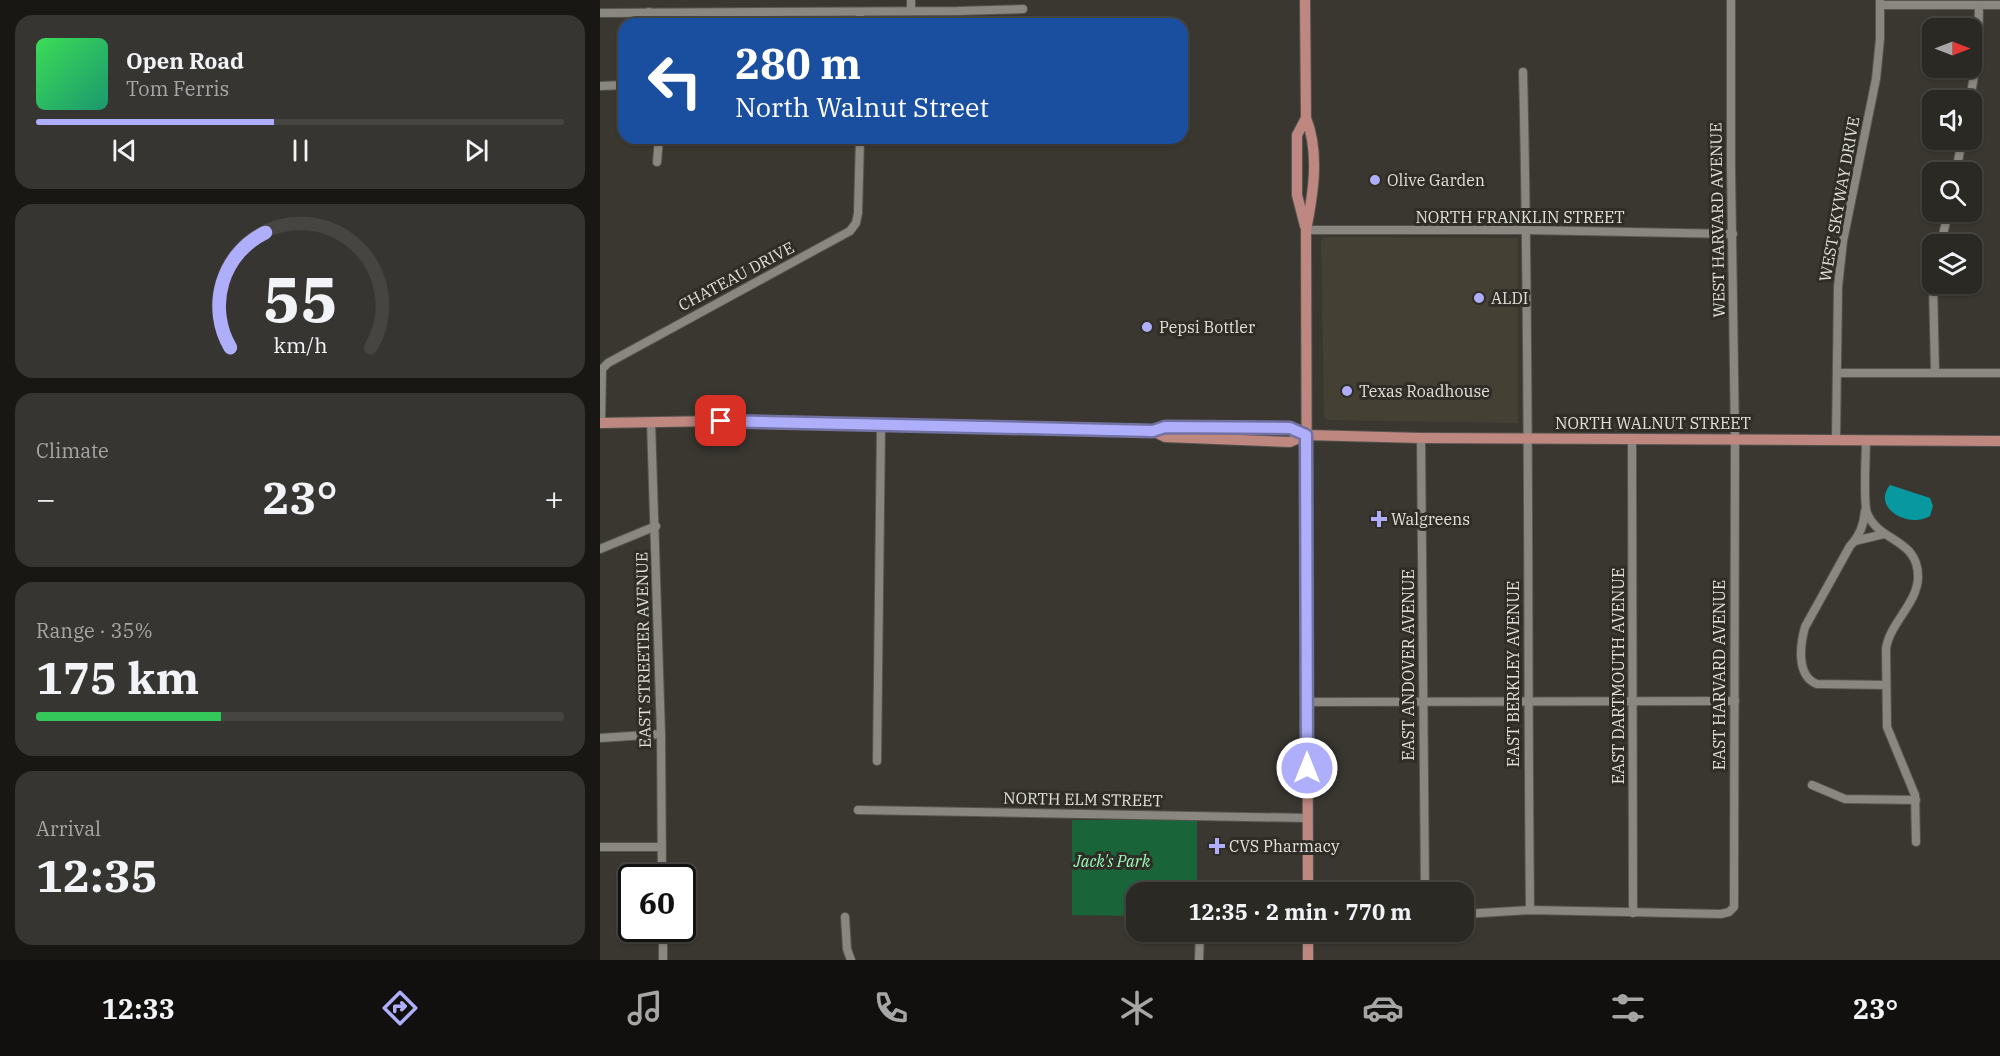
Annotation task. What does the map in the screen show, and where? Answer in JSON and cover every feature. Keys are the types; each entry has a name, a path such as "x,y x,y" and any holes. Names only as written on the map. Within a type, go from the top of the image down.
{"main road":[{"path":"1305,0 1306,118 1298,135 1298,195 1306,230 1308,882"},
{"name":"NORTH WALNUT STREET","path":"601,423 717,421 1153,431 1165,437 1290,442 1306,435 1421,438 2000,441"},
{"path":"1308,942 1308,960"}],"street":[{"path":"911,0 911,11"},
{"name":"WEST HARVARD AVENUE","path":"1731,0 1735,439"},
{"path":"1880,3 2000,5"},
{"name":"WEST SKYWAY DRIVE","path":"1836,440 1837,303 1842,252 1876,79 1880,3"},
{"path":"1972,90 1978,51 1979,5"},
{"path":"600,13 1023,9"},
{"path":"649,12 649,18"},
{"path":"860,18 861,12"},
{"name":"EAST BERKLEY AVENUE","path":"1523,72 1529,438 1530,910"},
{"path":"600,86 618,85"},
{"path":"657,162 658,144"},
{"name":"CHATEAU DRIVE","path":"601,423 602,369 608,363 853,227 858,213 860,144"},
{"name":"NORTH FRANKLIN STREET","path":"1306,230 1526,230 1733,234"},
{"path":"1933,294 1935,372"},
{"path":"1836,373 2000,373"},
{"name":"EAST STREETER AVENUE","path":"651,422 656,525 662,864"},
{"path":"878,761 881,424"},
{"name":"EAST ANDOVER AVENUE","path":"1421,438 1425,882"},
{"name":"EAST DARTMOUTH AVENUE","path":"1632,438 1633,913"},
{"name":"EAST HARVARD AVENUE","path":"1633,913 1721,914 1732,910 1735,903 1735,439"},
{"path":"1866,440 1866,511 1863,524 1807,622 1803,633 1802,669 1807,678 1817,684 1886,685"},
{"path":"1866,511 1870,520 1884,534 1911,552 1916,561 1918,577 1916,590 1886,644 1888,732 1914,789 1916,842"},
{"path":"600,549 656,525"},
{"path":"1855,541 1884,534"},
{"path":"1307,702 1735,700"},
{"path":"600,738 661,734"},
{"path":"1812,785 1845,799 1916,800"},
{"name":"NORTH ELM STREET","path":"858,810 1307,818"},
{"path":"600,847 662,847"},
{"path":"1474,913 1530,910 1633,913"},
{"path":"845,917 847,949 851,960"},
{"path":"663,942 663,960"},
{"path":"1200,942 1200,960"}],"shaded area":[{"path":"1325,237 1518,238 1518,423 1328,420 1324,418 1321,240"}],"green space":[{"name":"Jack's Park","path":"1072,820 1197,820 1197,882 1126,882 1126,916 1072,915"}],"water":[{"path":"1890,485 1930,498 1933,506 1930,516 1912,520 1895,514 1885,501 1885,493"}],"place":[{"name":"Olive Garden","path":"1375,180"},
{"name":"ALDI","path":"1479,298"},
{"name":"Pepsi Bottler","path":"1147,327"},
{"name":"Texas Roadhouse","path":"1347,391"},
{"name":"Walgreens","path":"1379,519"},
{"name":"CVS Pharmacy","path":"1217,846"}],"route":[{"path":"721,421 1153,431 1165,427 1290,428 1306,435 1307,768"}]}
